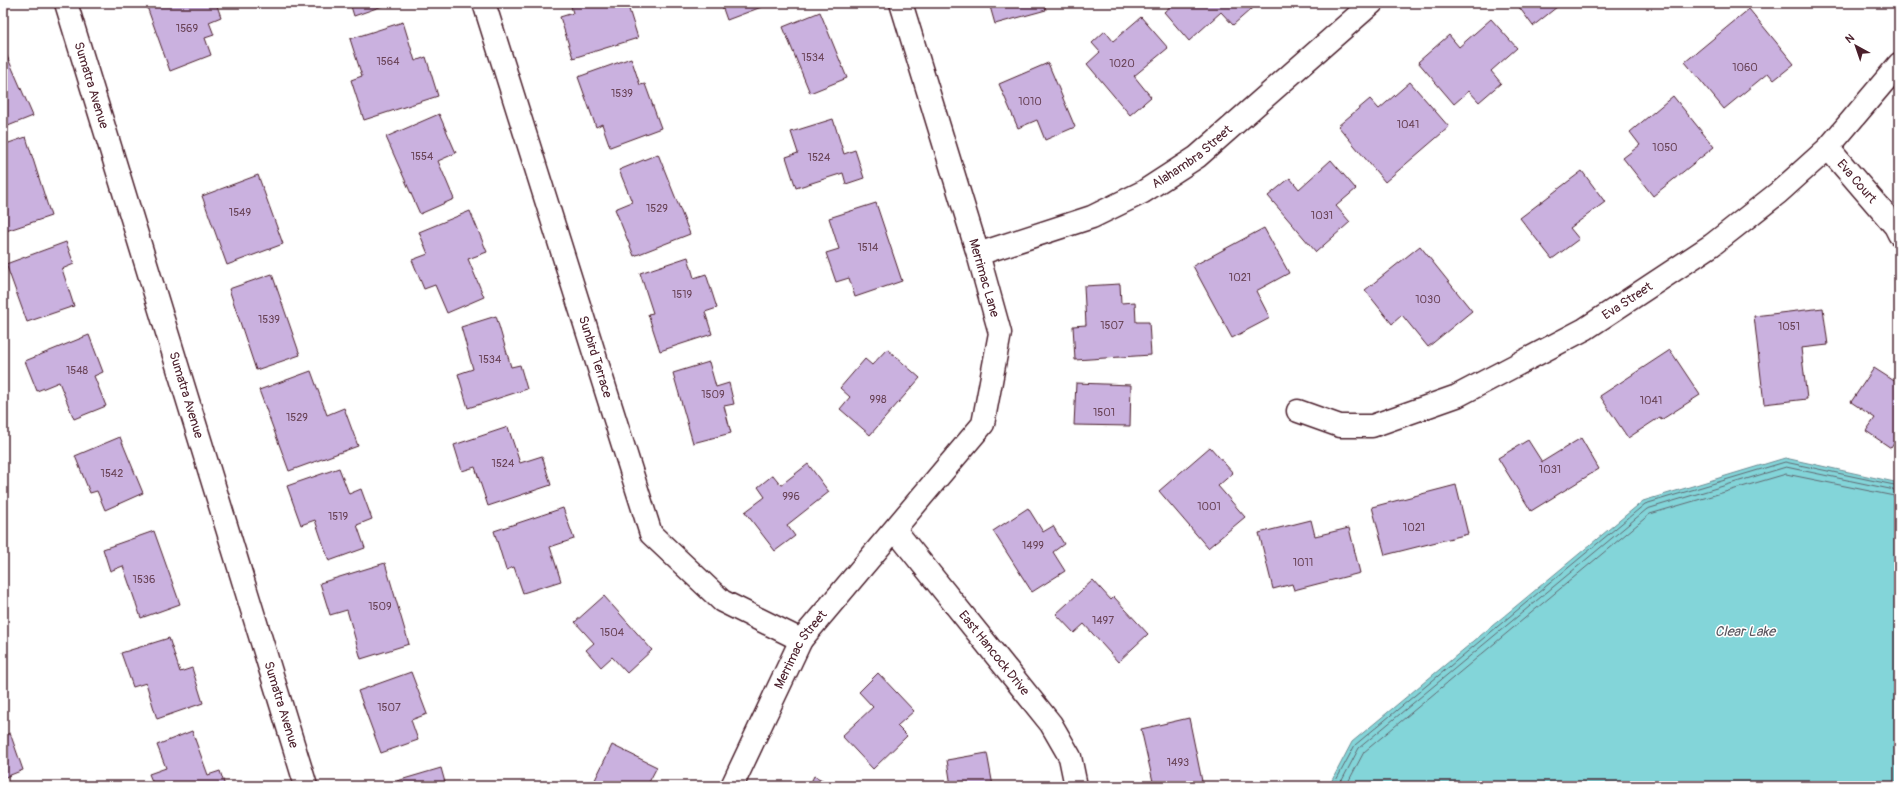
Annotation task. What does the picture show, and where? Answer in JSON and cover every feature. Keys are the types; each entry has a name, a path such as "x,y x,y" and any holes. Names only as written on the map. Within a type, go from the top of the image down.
{"street":[{"name":"Sumatra Avenue","path":"66,3 306,786"},
{"name":"Sunbird Terrace","path":"484,3 651,534 722,601 801,640"},
{"name":"Merrimac Lane","path":"895,530 983,424 1000,333 978,254 900,3"},
{"name":"Alahambra Street","path":"978,254 1092,218 1143,192 1197,157 1359,7"},
{"name":"Eva Street","path":"1298,411 1340,426 1372,426 1457,396 1584,329 1712,245 1778,193 1828,148 1899,64"},
{"name":"Eva Court","path":"1828,148 1895,226 1899,234"},
{"name":"Merrimac Street","path":"732,786 801,640 895,530"},
{"name":"East Hancock Drive","path":"895,530 1050,724 1070,757 1076,786"}],"water":[{"name":"Clear Lake","path":"1785,458 1899,483 1899,786 1329,786 1352,742 1643,501"}],"building":[{"path":"216,3 221,17 209,22 214,35 205,38 211,55 170,71 146,4"},
{"path":"350,3 391,3 354,16"},
{"path":"570,3 627,3 638,38 573,58 560,17 573,13"},
{"path":"721,3 772,3 727,20"},
{"path":"989,3 1044,3 1046,10 995,24"},
{"path":"1174,3 1258,3 1233,25 1221,12 1189,41 1164,12"},
{"path":"1516,3 1562,3 1533,26"},
{"path":"1749,9 1794,64 1774,80 1768,73 1724,109 1685,62"},
{"path":"820,12 847,78 810,93 783,27"},
{"path":"1141,17 1168,48 1134,76 1151,97 1130,115 1087,64 1100,52 1092,43 1105,31 1113,41"},
{"path":"1491,19 1517,48 1491,71 1501,83 1479,102 1469,91 1454,104 1418,62 1449,35 1459,47"},
{"path":"403,22 415,61 426,57 438,96 364,120 351,80 362,76 350,39"},
{"path":"3,47 33,116 3,128"},
{"path":"631,58 640,85 645,84 661,128 610,147 602,124 596,127 578,77"},
{"path":"1048,63 1075,127 1045,140 1037,120 1018,128 999,84"},
{"path":"1410,82 1449,127 1385,182 1338,126 1370,99 1379,109"},
{"path":"1673,96 1714,147 1653,196 1623,158 1640,145 1630,132"},
{"path":"439,114 456,153 438,161 454,199 420,214 386,137"},
{"path":"833,119 844,154 855,150 864,178 846,184 843,173 796,188 786,157 798,153 791,132"},
{"path":"26,137 51,216 6,231 3,220 3,145"},
{"path":"658,154 690,234 634,256 615,209 632,202 619,170"},
{"path":"1331,160 1356,189 1336,206 1350,222 1316,252 1268,196 1290,178 1299,189"},
{"path":"1582,171 1605,202 1570,228 1579,239 1552,259 1520,218"},
{"path":"258,175 283,244 227,265 202,196"},
{"path":"876,203 902,281 855,297 849,278 836,282 826,253 839,249 829,218"},
{"path":"470,211 487,252 468,259 484,297 447,313 435,285 424,289 412,260 428,254 419,232"},
{"path":"1264,228 1289,273 1256,291 1270,318 1232,338 1193,266"},
{"path":"66,242 74,264 62,269 74,306 27,322 6,264"},
{"path":"1420,246 1472,311 1428,347 1402,315 1392,324 1365,290"},
{"path":"688,257 694,278 706,274 717,308 705,312 712,334 660,351 648,314 653,313 640,273"},
{"path":"272,274 300,355 256,370 229,289"},
{"path":"1120,284 1121,303 1135,302 1136,322 1149,322 1151,355 1075,360 1073,326 1086,325 1084,286"},
{"path":"1823,308 1828,345 1801,348 1807,399 1764,404 1754,316"},
{"path":"496,316 511,367 520,365 527,389 468,408 458,374 473,369 461,327"},
{"path":"89,335 103,372 94,376 106,406 74,419 59,382 37,391 25,361"},
{"path":"887,349 920,378 870,435 840,409 850,397 840,388 865,359 872,365"},
{"path":"1670,350 1700,395 1661,420 1660,417 1628,438 1600,396"},
{"path":"709,362 716,387 729,383 734,404 724,406 731,433 693,443 673,373"},
{"path":"1874,368 1899,384 1899,436 1891,448 1866,431 1875,418 1851,402"},
{"path":"311,371 327,415 344,408 358,446 289,471 259,390"},
{"path":"1076,383 1131,385 1130,426 1074,425"},
{"path":"508,427 520,463 542,456 551,485 488,506 475,467 462,471 454,445"},
{"path":"120,437 143,493 105,510 97,491 90,493 75,456"},
{"path":"1581,438 1599,469 1531,511 1498,458 1528,440 1542,462"},
{"path":"1210,447 1233,473 1218,486 1245,517 1208,548 1159,491"},
{"path":"808,464 829,492 787,525 795,536 775,551 745,512 765,497 758,487 773,475 781,485"},
{"path":"339,468 349,494 361,489 372,519 357,525 365,548 329,561 315,520 301,525 287,486"},
{"path":"1456,485 1468,534 1385,555 1372,507"},
{"path":"563,508 574,539 550,547 561,581 523,593 514,567 506,570 494,531"},
{"path":"1028,508 1043,532 1053,526 1064,544 1053,552 1065,571 1032,592 993,531"},
{"path":"1311,520 1315,536 1349,528 1360,573 1294,590 1292,584 1273,589 1259,533"},
{"path":"154,531 180,604 141,618 123,566 110,571 103,549"},
{"path":"385,563 409,644 361,659 347,610 330,615 320,583"},
{"path":"1093,580 1111,600 1114,597 1148,634 1118,662 1084,624 1074,633 1056,614"},
{"path":"604,596 652,650 627,673 612,657 601,667 586,650 594,643 575,622"},
{"path":"169,638 180,672 192,668 203,703 157,719 146,683 133,687 121,653"},
{"path":"411,672 427,714 411,720 418,740 381,753 358,691"},
{"path":"878,673 914,711 897,726 907,736 873,769 842,736 873,707 859,692"},
{"path":"1189,718 1203,786 1154,786 1141,729"},
{"path":"192,731 208,775 220,771 225,786 154,786 149,774 166,768 157,745"},
{"path":"10,733 23,770 3,778 3,736"},
{"path":"612,745 657,767 647,786 592,786"},
{"path":"987,753 993,786 951,786 947,760"},
{"path":"441,768 446,786 399,786 397,781"},
{"path":"814,776 835,786 809,786"}]}
